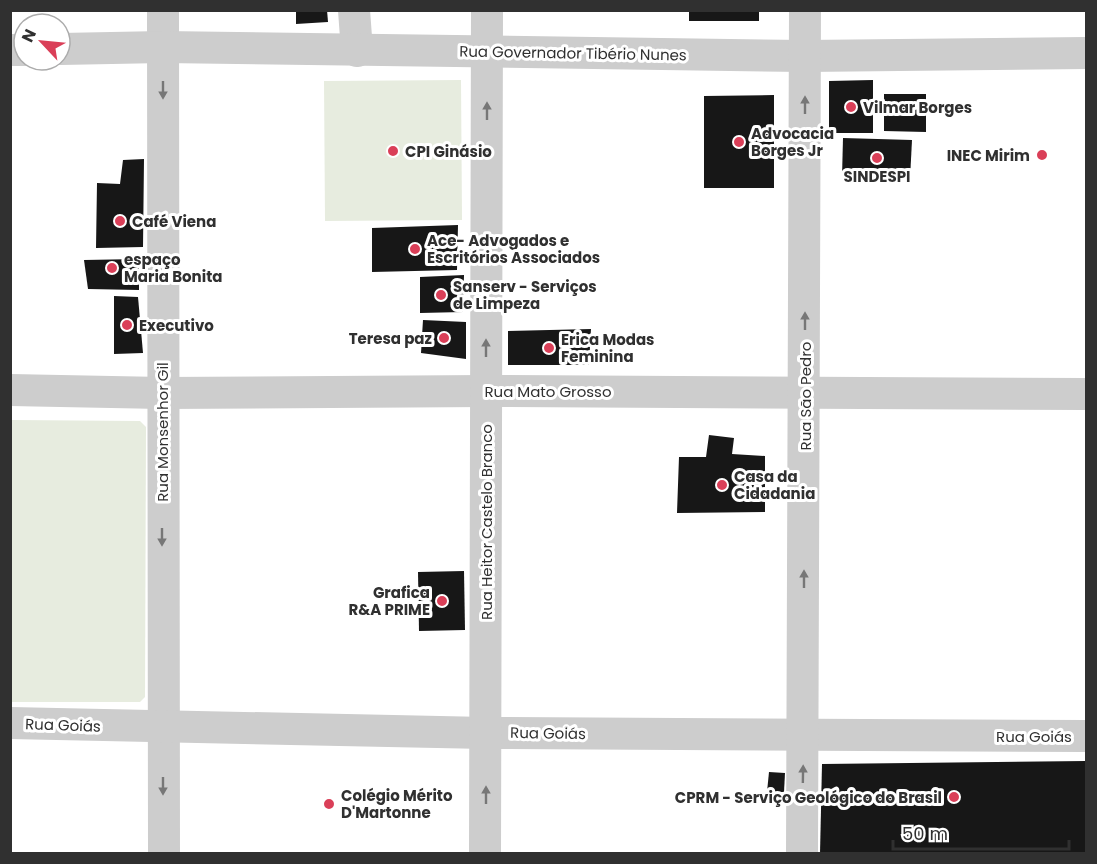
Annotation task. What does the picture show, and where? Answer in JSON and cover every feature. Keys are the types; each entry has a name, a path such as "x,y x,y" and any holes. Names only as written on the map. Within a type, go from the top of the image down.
{"street":[{"name":"Rua Monsenhor Gil","path":"163,10 164,854"},
{"path":"354,10 357,51"},
{"name":"Rua Heitor Castelo Branco","path":"485,854 487,10"},
{"name":"Rua São Pedro","path":"801,854 804,736 805,10"},
{"name":"Rua Governador Tibério Nunes","path":"72,49 163,47 805,56 1086,53"},
{"name":"Rua Mato Grosso","path":"10,390 162,393 486,391 1086,394"},
{"name":"Rua Goiás","path":"10,723 486,733 1086,736"}],"shaded area":[{"name":"CPI Ginásio","path":"461,80 462,220 325,221 324,81"},
{"path":"11,420 140,421 146,427 145,697 140,702 11,702"}],"building":[{"path":"296,10 327,10 328,22 296,24"},
{"path":"689,10 759,10 759,21 689,21"},
{"name":"Vilmar Borges","path":"873,80 873,133 829,133 829,81"},
{"path":"884,94 926,94 926,132 884,131"},
{"name":"Advocacia Borges Jr","path":"774,95 774,188 704,188 704,96"},
{"name":"SINDESPI","path":"843,138 912,140 910,179 842,177"},
{"name":"Café Viena","path":"144,159 143,247 96,248 97,183 120,184 123,160"},
{"name":"Ace- Advogados e Escritórios Associados","path":"458,225 457,270 372,272 372,228"},
{"name":"espaço Maria Bonita","path":"139,259 139,290 88,289 84,260"},
{"name":"Sanserv - Serviços de Limpeza","path":"464,275 463,312 420,313 420,277"},
{"name":"Executivo","path":"114,296 138,297 143,353 114,354"},
{"name":"Teresa paz","path":"423,320 466,322 466,359 421,353"},
{"name":"Erica Modas Feminina","path":"591,329 589,365 508,365 508,331"},
{"name":"Casa da Cidadania","path":"709,435 734,438 732,454 765,456 765,512 677,513 679,457 706,457"},
{"name":"Grafica R&A PRIME","path":"464,571 465,630 419,631 418,572"},
{"name":"CPRM - Serviço Geológico do Brasil","path":"1086,761 1086,854 820,854 822,764"},
{"path":"769,772 785,773 784,792 767,792"}],"place":[{"name":"Vilmar Borges","path":"851,107"},
{"name":"Advocacia Borges Jr","path":"739,142"},
{"name":"CPI Ginásio","path":"393,151"},
{"name":"INEC Mirim","path":"1042,155"},
{"name":"SINDESPI","path":"877,158"},
{"name":"Café Viena","path":"120,221"},
{"name":"Ace- Advogados e Escritórios Associados","path":"415,249"},
{"name":"espaço Maria Bonita","path":"112,268"},
{"name":"Sanserv - Serviços de Limpeza","path":"441,295"},
{"name":"Executivo","path":"127,325"},
{"name":"Teresa paz","path":"444,338"},
{"name":"Erica Modas Feminina","path":"549,348"},
{"name":"Casa da Cidadania","path":"722,485"},
{"name":"Grafica R&A PRIME","path":"442,601"},
{"name":"CPRM - Serviço Geológico do Brasil","path":"954,797"},
{"name":"Colégio Mérito D'Martonne","path":"329,804"}]}
